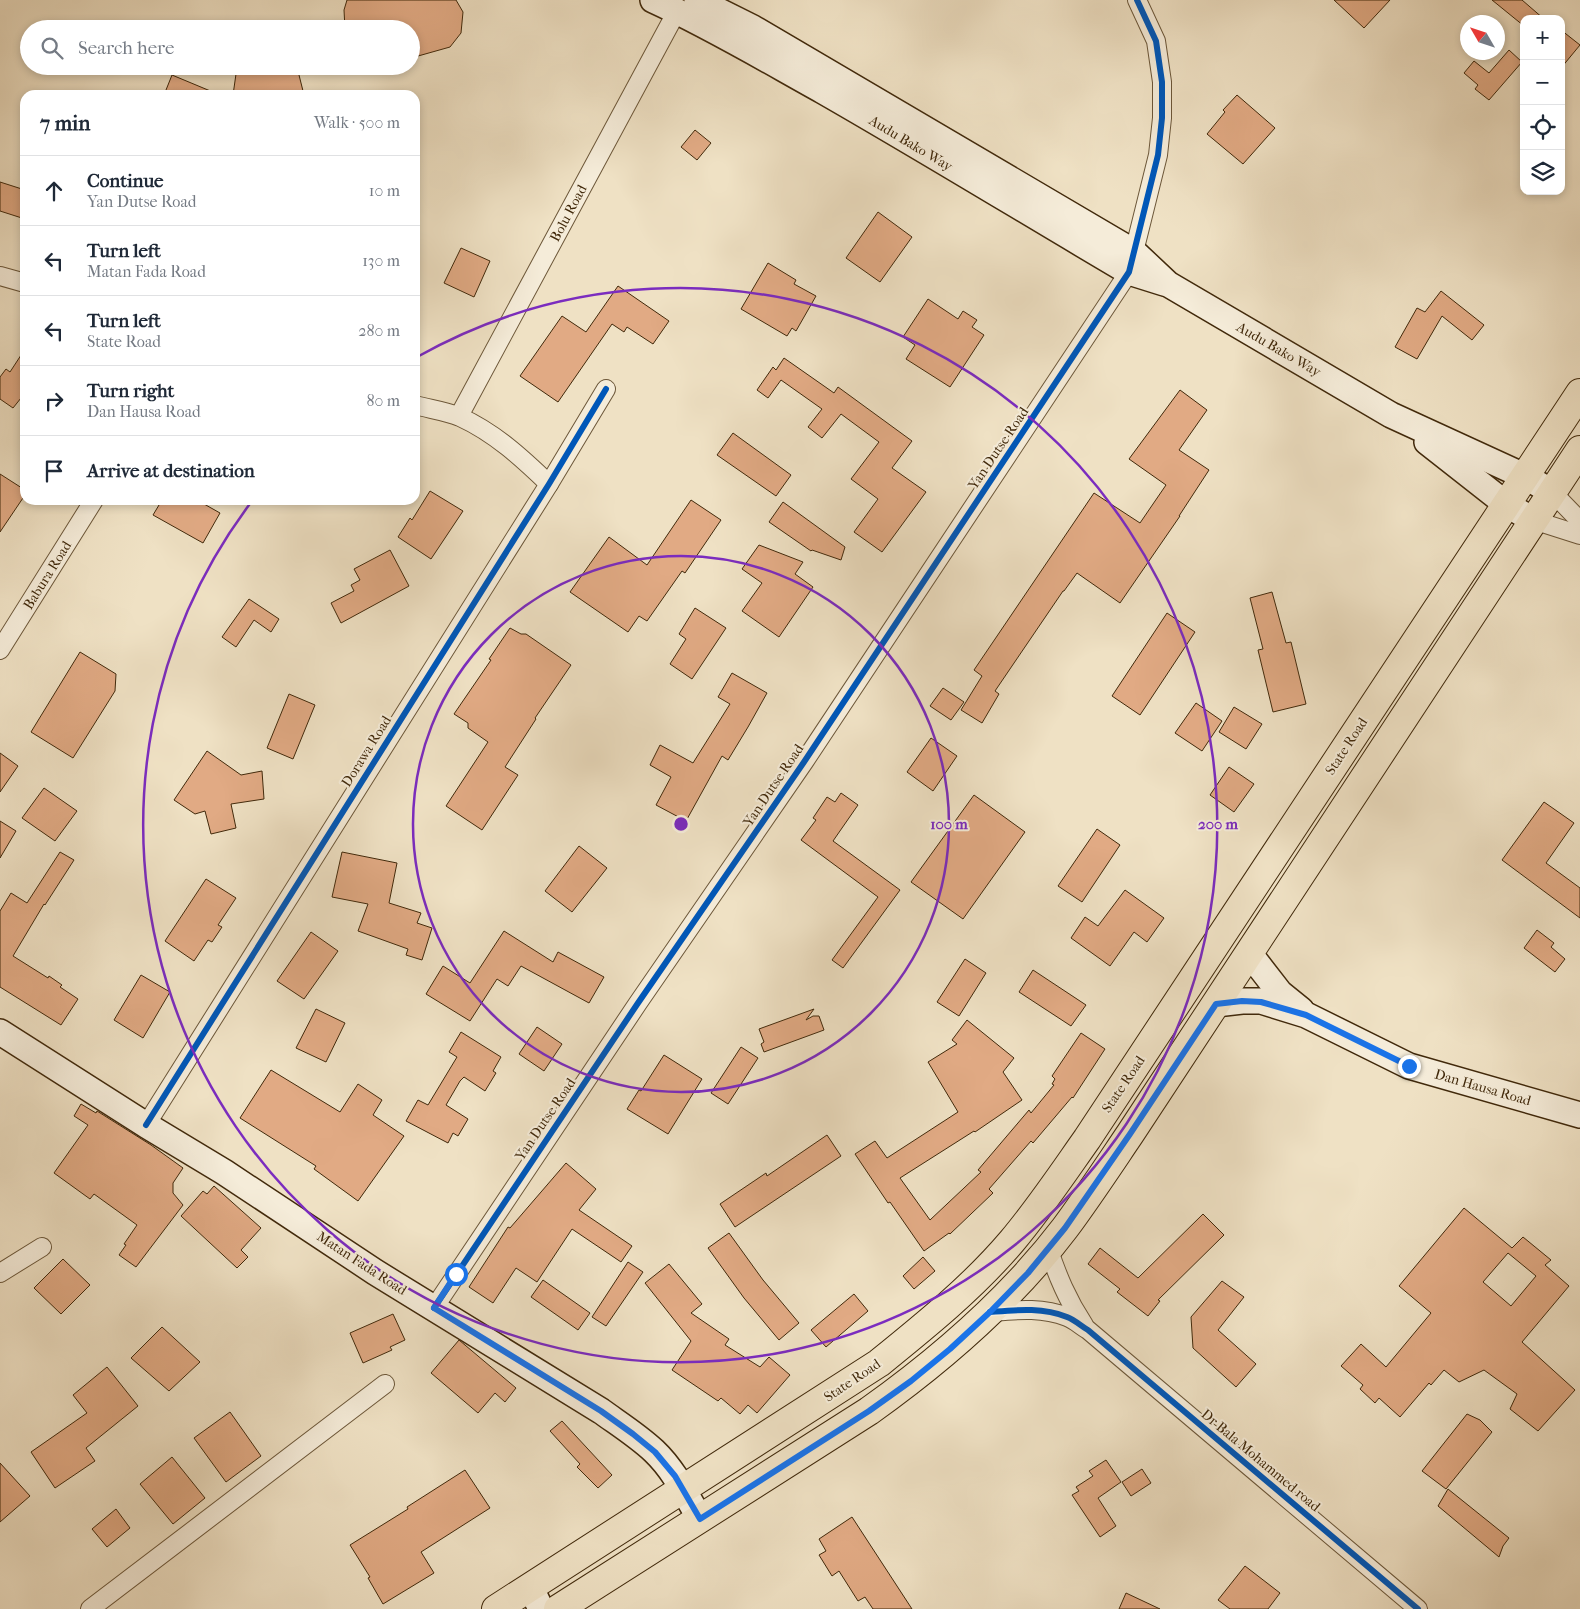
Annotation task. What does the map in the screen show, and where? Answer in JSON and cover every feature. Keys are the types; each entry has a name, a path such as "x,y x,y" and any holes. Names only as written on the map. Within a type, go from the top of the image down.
{"main road":[{"name":"State Road","path":"496,1609 536,1598 565,1565 879,1363 925,1326 972,1283 1012,1241 1053,1188 1087,1139 1580,393"},
{"path":"558,1609 583,1602 700,1519 869,1411 904,1386 950,1349 1028,1273 1065,1228 1095,1186 1580,450"}],"street":[{"name":"Audu Bako Way","path":"653,0 687,5 744,46 864,115 1132,262 1391,415 1526,476 1552,492"},
{"name":"Yan Dutse Road","path":"434,1308 638,1004 804,762 1132,262 1158,155 1162,118 1162,82 1156,41 1137,0"},
{"name":"Bolu Road","path":"459,416 687,5"},
{"path":"0,276 20,282"},
{"name":"Dorawa Road","path":"146,1125 549,484 606,390"},
{"path":"420,406 459,416 491,434 518,454 549,484"},
{"name":"Audu Bako Way","path":"1391,415 1506,504 1533,520"},
{"path":"1552,492 1580,521"},
{"name":"Babura Road","path":"0,650 91,505"},
{"path":"1533,520 1580,535"},
{"name":"Dan Hausa Road","path":"1249,953 1280,993 1306,1015"},
{"name":"Dan Hausa Road","path":"1216,1004 1242,1001 1261,1002 1306,1015 1409,1066 1577,1112"},
{"name":"Matan Fada Road","path":"0,1032 224,1172 375,1272 601,1411 655,1452 682,1488 700,1519"},
{"path":"0,1273 42,1247"},
{"path":"1048,1248 1062,1288 1088,1330"},
{"path":"990,1312 1030,1309 1051,1312 1069,1318 1088,1330"},
{"name":"Dr Bala Mohammed road","path":"1088,1330 1418,1609"},
{"path":"90,1609 386,1384"},
{"path":"565,1565 583,1602"}],"building":[{"path":"347,0 456,0 463,12 461,33 450,47 420,55 420,20 345,20 344,10"},
{"path":"1334,0 1390,0 1364,28"},
{"path":"1492,0 1522,0 1539,15 1520,15 1520,23"},
{"path":"1565,33 1580,45 1565,63"},
{"path":"1509,50 1520,60 1520,64 1489,100 1475,89 1478,85 1464,73 1474,61 1489,73 1500,60 1505,60 1505,55"},
{"path":"172,75 208,90 166,90"},
{"path":"236,75 299,75 303,90 234,90"},
{"path":"1237,95 1275,128 1243,164 1207,134 1225,112 1223,110"},
{"path":"695,130 711,143 697,160 681,147"},
{"path":"0,182 20,188 20,217 0,211"},
{"path":"878,212 912,237 880,282 846,258"},
{"path":"461,248 490,261 474,297 444,283"},
{"path":"768,263 796,280 794,284 816,296 796,331 792,328 787,336 741,309"},
{"path":"618,286 669,321 653,344 627,327 624,332 612,324 558,402 520,376 562,316 586,332"},
{"path":"1441,291 1484,325 1472,340 1442,316 1417,359 1395,347 1417,308 1425,312"},
{"path":"928,299 958,319 963,311 977,320 972,327 984,335 950,387 906,359 915,345 903,337"},
{"path":"20,357 20,399 13,408 0,399 0,377 6,369 10,372"},
{"path":"784,358 834,393 838,387 912,441 892,468 926,492 882,552 854,532 878,499 851,479 879,442 841,414 822,438 808,427 822,409 781,380 768,398 757,390 773,367 776,370"},
{"path":"1180,390 1207,410 1179,450 1209,470 1180,516 1120,603 1077,573 995,691 999,694 982,723 961,710 982,676 974,670 1094,493 1140,523 1166,485 1129,459"},
{"path":"733,433 791,475 776,496 717,455"},
{"path":"0,474 20,487 20,502 0,532"},
{"path":"430,491 463,511 431,559 398,537 410,518 412,520"},
{"path":"691,500 721,520 685,573 682,571 647,621 639,616 628,632 570,592 609,537 647,565"},
{"path":"783,502 845,547 841,560 811,551 769,522"},
{"path":"159,505 206,505 220,513 203,543 153,515"},
{"path":"759,545 803,562 795,574 813,587 779,637 742,611 762,583 742,569"},
{"path":"390,550 409,586 341,623 331,603 354,591 351,585 360,580 354,569"},
{"path":"1272,592 1286,643 1291,642 1306,704 1273,712 1258,650 1263,649 1250,598"},
{"path":"249,599 279,619 271,632 254,620 236,647 222,637"},
{"path":"695,608 726,628 692,679 670,664 686,639 679,634"},
{"path":"1167,613 1195,632 1140,715 1112,696"},
{"path":"510,628 521,634 526,634 571,665 505,767 518,775 482,830 446,806 488,742 468,728 468,723 454,714 491,660 489,659"},
{"path":"80,652 116,674 115,691 73,758 31,732"},
{"path":"732,673 767,693 728,760 722,756 686,821 656,805 671,777 650,765 660,745 693,763 730,704 718,697"},
{"path":"943,688 964,702 951,720 930,706"},
{"path":"289,694 315,705 293,759 267,748"},
{"path":"1196,703 1222,721 1202,751 1175,733"},
{"path":"1234,707 1262,724 1246,749 1219,732"},
{"path":"931,738 957,756 933,791 907,772"},
{"path":"207,751 241,775 262,771 264,799 231,804 236,828 211,834 205,811 195,814 174,800"},
{"path":"0,753 18,766 0,792"},
{"path":"1229,767 1254,784 1234,812 1210,795"},
{"path":"44,788 77,811 55,841 22,818"},
{"path":"841,793 858,805 833,841 900,890 843,968 832,960 878,897 801,840 816,820 813,818 827,797 835,802"},
{"path":"974,795 1025,832 963,919 911,882"},
{"path":"1544,802 1574,823 1546,863 1580,888 1580,918 1502,860"},
{"path":"0,821 16,831 0,858"},
{"path":"1097,829 1120,845 1082,902 1058,886"},
{"path":"579,846 607,868 572,912 545,891"},
{"path":"60,852 74,860 44,904 13,956 48,978 49,976 62,985 60,987 78,999 61,1025 0,987 0,911 11,893 27,903"},
{"path":"342,852 397,863 389,903 421,913 417,923 432,928 422,960 406,955 408,949 358,931 368,904 332,897"},
{"path":"206,879 236,898 218,925 222,927 212,942 208,940 194,961 165,941"},
{"path":"1125,890 1164,918 1147,942 1134,932 1110,966 1071,938 1085,917 1098,926"},
{"path":"1537,930 1554,943 1551,947 1565,959 1555,972 1524,948"},
{"path":"504,931 553,962 558,952 604,977 589,1003 521,966 508,986 497,979 470,1021 426,994 443,966 470,983"},
{"path":"311,932 338,951 304,999 277,981"},
{"path":"965,959 986,973 959,1016 937,1002"},
{"path":"1033,970 1086,1005 1071,1026 1019,992"},
{"path":"141,975 170,992 143,1038 114,1020"},
{"path":"316,1009 345,1023 326,1062 296,1048"},
{"path":"814,1009 806,1020 813,1016 819,1016 824,1030 764,1052 761,1044 764,1042 759,1029"},
{"path":"967,1020 1014,1058 1003,1072 1022,1100 975,1132 900,1178 930,1220 981,1172 978,1170 1029,1110 1031,1113 1054,1085 1052,1084 1055,1079 1052,1076 1081,1033 1105,1049 1073,1098 1033,1143 1031,1141 989,1189 993,1193 950,1234 924,1251 890,1202 888,1203 855,1154 875,1141 887,1158 958,1112 928,1062 957,1044 952,1040"},
{"path":"537,1027 562,1044 544,1071 519,1054"},
{"path":"461,1032 501,1057 493,1071 496,1073 485,1091 464,1077 460,1081 446,1105 468,1119 458,1136 453,1133 448,1143 406,1121 418,1100 428,1105 457,1057 449,1052"},
{"path":"741,1047 758,1058 728,1104 711,1093"},
{"path":"664,1055 702,1079 668,1134 627,1109"},
{"path":"271,1070 340,1112 358,1084 382,1100 373,1115 404,1136 358,1201 314,1169 316,1166 240,1118"},
{"path":"81,1104 96,1113 97,1111 183,1168 173,1183 173,1193 183,1205 136,1267 119,1255 137,1225 94,1194 90,1199 54,1173 88,1125 74,1116"},
{"path":"827,1135 841,1156 735,1227 720,1204 766,1173 767,1176"},
{"path":"566,1163 596,1189 579,1210 632,1246 621,1262 572,1229 537,1282 516,1268 493,1303 469,1287 508,1227 510,1228"},
{"path":"214,1186 261,1228 241,1250 248,1257 237,1268 181,1216 203,1191 207,1194"},
{"path":"1464,1208 1512,1248 1523,1237 1551,1260 1545,1265 1569,1286 1522,1342 1575,1390 1538,1431 1510,1409 1517,1394 1484,1370 1459,1382 1444,1370 1431,1385 1429,1383 1400,1417 1379,1398 1375,1403 1360,1389 1363,1385 1341,1366 1361,1344 1386,1367 1431,1313 1399,1286","holes":["1508,1253 1536,1276 1511,1306 1483,1282"]},
{"path":"1203,1214 1224,1235 1158,1300 1160,1301 1148,1316 1117,1292 1120,1289 1088,1264 1100,1248 1138,1278"},
{"path":"729,1233 763,1280 799,1323 779,1340 744,1298 708,1248"},
{"path":"923,1257 935,1271 914,1289 903,1276"},
{"path":"63,1259 90,1285 61,1314 34,1288"},
{"path":"628,1262 643,1272 606,1326 592,1317"},
{"path":"669,1264 702,1304 691,1313 729,1339 725,1345 760,1367 769,1357 790,1375 757,1413 748,1405 740,1414 721,1398 718,1401 672,1370 691,1341 645,1283"},
{"path":"543,1280 590,1313 578,1330 531,1297"},
{"path":"1222,1281 1244,1297 1218,1330 1256,1364 1236,1387 1193,1348 1191,1317"},
{"path":"854,1294 868,1311 826,1347 811,1330"},
{"path":"393,1314 405,1340 390,1347 392,1350 363,1363 350,1333"},
{"path":"162,1327 200,1362 169,1391 131,1358"},
{"path":"459,1340 516,1388 505,1402 495,1393 478,1413 431,1373"},
{"path":"107,1367 138,1406 86,1448 95,1461 55,1488 31,1452 87,1413 73,1395"},
{"path":"230,1412 261,1456 226,1482 194,1438"},
{"path":"1467,1414 1480,1420 1492,1432 1446,1489 1422,1471"},
{"path":"562,1421 612,1475 598,1488 577,1467 580,1464 550,1431"},
{"path":"172,1457 205,1498 173,1524 140,1484"},
{"path":"1106,1460 1121,1482 1098,1498 1116,1526 1100,1537 1072,1495 1079,1491 1076,1487 1093,1476 1089,1471"},
{"path":"0,1463 30,1496 0,1522"},
{"path":"1142,1469 1151,1483 1131,1496 1122,1482"},
{"path":"465,1470 490,1508 421,1552 434,1573 383,1604 368,1578 370,1577 350,1545 408,1509 407,1507"},
{"path":"1448,1489 1509,1538 1503,1546 1499,1557 1438,1506"},
{"path":"116,1509 130,1528 107,1547 92,1529"},
{"path":"852,1517 912,1609 873,1609 865,1597 858,1601 839,1571 832,1576 819,1555 826,1551 819,1539"},
{"path":"1245,1566 1280,1593 1268,1609 1230,1609 1218,1600"},
{"path":"1126,1593 1160,1609 1119,1609"}],"cycle path":[{"path":"434,1308 638,1003 804,762 1129,272 1158,155 1162,118 1162,82 1156,41 1137,0"},
{"path":"146,1125 549,484 606,389"},
{"path":"990,1312 1029,1310 1048,1312 1070,1318 1088,1330 1418,1609"}],"route":[{"path":"456,1274 434,1308 601,1411 633,1434 655,1452 675,1476 700,1519 869,1411 911,1381 950,1349 990,1312 1028,1273 1065,1228 1216,1004 1242,1001 1261,1002 1306,1015 1371,1049 1409,1066"}]}
